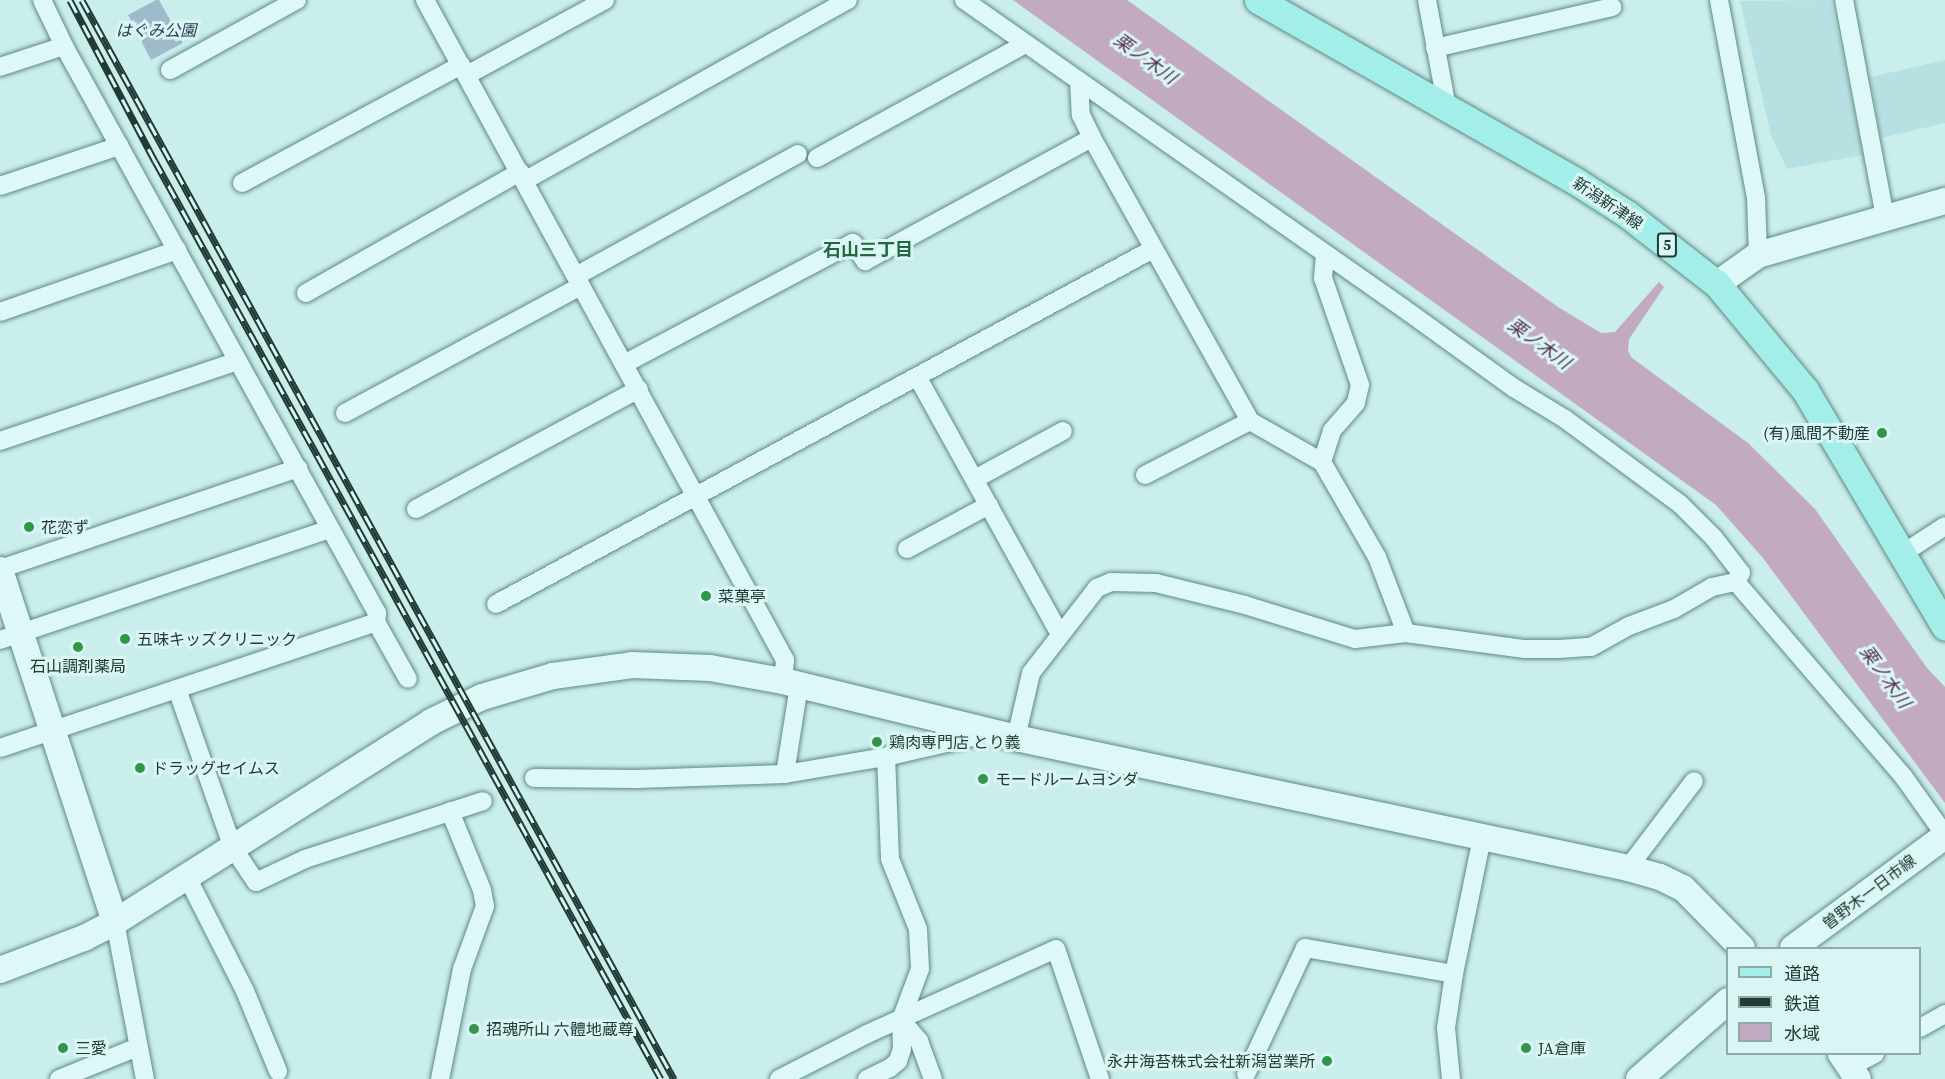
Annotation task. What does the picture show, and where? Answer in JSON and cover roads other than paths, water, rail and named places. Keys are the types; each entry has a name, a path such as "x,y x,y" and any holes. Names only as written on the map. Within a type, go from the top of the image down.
{"main road":[{"name":"新潟新津線","path":"1258,0 1577,182 1628,214 1717,284 1805,390 1945,627"}],"street":[{"path":"42,0 64,46 377,613 376,622 408,679"},
{"path":"170,70 297,0"},
{"path":"425,0 785,660 791,684 785,774"},
{"path":"242,183 605,0"},
{"path":"306,292 848,0"},
{"path":"964,0 1514,388 1565,419 1680,504 1714,538 1740,573 1736,582"},
{"path":"1427,0 1447,108"},
{"path":"1719,0 1756,197 1758,255"},
{"path":"1844,0 1885,218"},
{"path":"1435,48 1612,7"},
{"path":"817,158 1025,44"},
{"path":"0,67 64,46"},
{"path":"1079,81 1081,115 1092,138 1250,421 1322,462 1377,557 1406,633"},
{"path":"624,364 853,243 865,261 1092,138"},
{"path":"0,186 119,146"},
{"path":"345,413 798,154"},
{"path":"1717,284 1758,255 1945,201"},
{"path":"496,604 1153,249"},
{"path":"0,312 177,250"},
{"path":"1322,462 1332,431 1356,403 1360,385 1323,278 1325,255"},
{"path":"0,441 238,361"},
{"path":"918,378 1060,634"},
{"path":"416,509 639,389"},
{"path":"1145,475 1250,421"},
{"path":"975,479 1064,431"},
{"path":"146,1079 115,922 54,731 10,636 0,569 298,468"},
{"path":"907,549 989,505"},
{"path":"1902,554 1945,526"},
{"path":"10,636 330,530"},
{"path":"1005,735 1030,673 1097,588 1111,582 1156,583 1245,605 1355,639 1406,633 1525,649 1591,647 1629,626 1674,609 1712,587 1736,582"},
{"path":"1736,582 1903,776 1942,843"},
{"path":"0,748 376,622"},
{"path":"0,970 84,938 115,922 431,722 491,693 554,676 632,664 710,668 791,684 1005,735 1628,867 1660,877 1683,888 1741,947"},
{"path":"177,689 233,848 255,882 305,859 483,801"},
{"path":"534,778 637,779 785,774 886,758 1005,735"},
{"path":"867,1079 890,1068 898,1061 902,1050 901,1020 921,969 918,928 890,859 886,758"},
{"path":"1628,867 1694,781"},
{"path":"440,1079 462,969 485,906 482,890 450,811"},
{"path":"1450,1079 1446,1028 1454,974 1482,837"},
{"name":"曽野木一日市線","path":"1794,947 1942,843"},
{"path":"187,877 245,991 278,1071"},
{"path":"1246,1074 1305,948 1454,974"},
{"path":"779,1079 867,1034 1018,964 1056,950 1100,1079"},
{"path":"1639,1079 1726,1003"},
{"path":"1921,1027 1945,1014"},
{"path":"901,1020 919,1041 931,1079"},
{"path":"59,1079 138,1047"},
{"path":"1850,1066 1871,1055"},
{"path":"890,1068 912,1069 931,1079"}],"water":[{"name":"栗ノ木川","path":"1013,0 1127,0 1558,307 1601,333 1615,332 1659,282 1664,287 1629,339 1628,351 1632,358 1748,443 1815,509 1927,668 1945,687 1945,803 1763,558 1716,505"}],"railway":[{"path":"70,0 155,161 661,1079"},
{"path":"82,0 674,1079"}],"place":[{"name":"(有)風間不動産","path":"1882,433"},
{"name":"花恋ず","path":"29,527"},
{"name":"菜菓亭","path":"706,596"},
{"name":"五味キッズクリニック","path":"125,639"},
{"name":"石山調剤薬局","path":"78,647"},
{"name":"鶏肉専門店 とり義","path":"877,742"},
{"name":"ドラッグセイムス","path":"140,768"},
{"name":"モードルームヨシダ","path":"983,779"},
{"name":"招魂所山 六體地蔵尊","path":"474,1029"},
{"name":"三愛","path":"63,1048"},
{"name":"JA倉庫","path":"1526,1048"},
{"name":"永井海苔株式会社新潟営業所","path":"1327,1061"}],"district":[{"name":"石山三丁目","path":"868,250"}],"park label":[{"name":"はぐみ公園","path":"156,30"}]}
